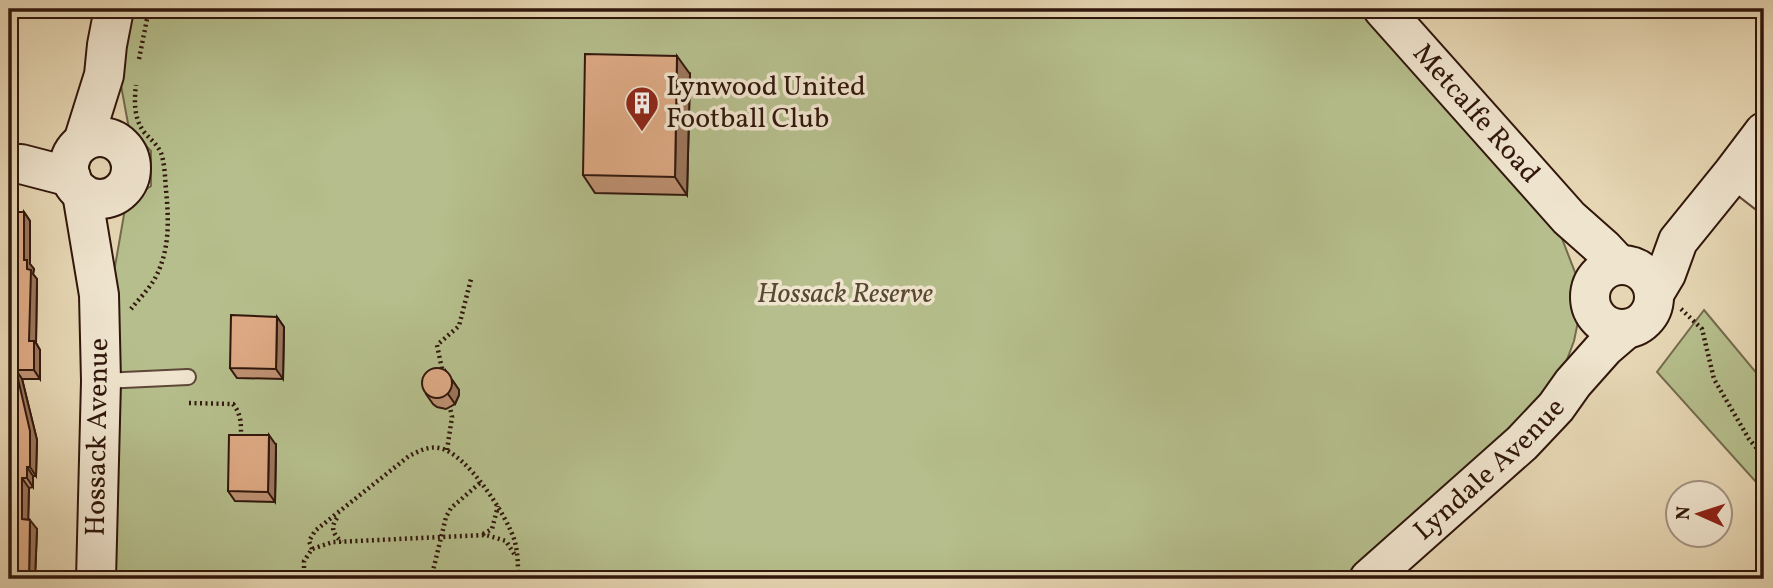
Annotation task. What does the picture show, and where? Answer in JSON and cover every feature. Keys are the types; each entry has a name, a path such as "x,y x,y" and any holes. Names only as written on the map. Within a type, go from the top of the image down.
{"street":[{"name":"Hossack Avenue","path":"96,579 101,381 113,304 90,166 126,75 107,45 114,9"},
{"name":"Metcalfe Road","path":"1383,9 1569,218 1582,263 1627,287"},
{"path":"1627,287 1648,255 1678,241 1764,132"},
{"path":"15,163 90,166"},
{"path":"1733,173 1764,197"},
{"name":"Lyndale Avenue","path":"1573,383 1605,347 1626,329 1617,329 1601,321 1627,287"},
{"name":"Lyndale Avenue","path":"1383,575 1522,443 1556,407 1573,383 1627,287"}],"lane":[{"path":"101,381 188,377"}],"path":[{"path":"113,304 154,281 164,258 168,239 168,212 161,154 154,141 143,131 137,118 126,75 149,9"},
{"path":"444,381 437,345 459,326 471,279"},
{"path":"1627,287 1702,329 1714,379 1749,439 1764,457"},
{"path":"447,393 452,417 447,450"},
{"path":"189,403 233,404 241,418 241,445"},
{"path":"312,549 309,541 315,531 409,456 422,449 438,447 451,451 481,481 498,506 514,540 519,562 518,579"},
{"path":"431,579 446,517 451,508 481,481"},
{"path":"479,535 492,529 498,506"},
{"path":"339,514 333,524 333,530 342,542"},
{"path":"304,579 304,561 312,549 333,542 486,535 506,541 519,562"},
{"path":"1327,571 1333,579"}],"green space":[{"name":"Hossack Reserve","path":"130,9 1369,9 1561,236 1578,280 1581,307 1574,341 1563,370 1538,406 1346,579 111,579 114,272 126,203 151,186 151,151 129,129 120,80"},
{"path":"1704,310 1764,382 1764,491 1657,372"}],"building":[{"name":"Lynwood United Football Club","path":"585,54 677,56 675,177 583,175"},
{"path":"9,212 24,212 24,260 27,260 27,269 31,270 29,341 34,341 34,370 16,370 30,431 30,467 27,467 27,478 22,478 22,519 30,520 29,579 9,579"},
{"path":"231,315 277,317 276,369 230,368"},
{"path":"437,368 443,369 451,377 451,389 443,397 437,398 431,397 423,389 422,383 423,377 431,369"},
{"path":"229,435 269,435 268,492 228,491"}],"place":[{"name":"Lynwood United Football Club","path":"642,133"}]}
